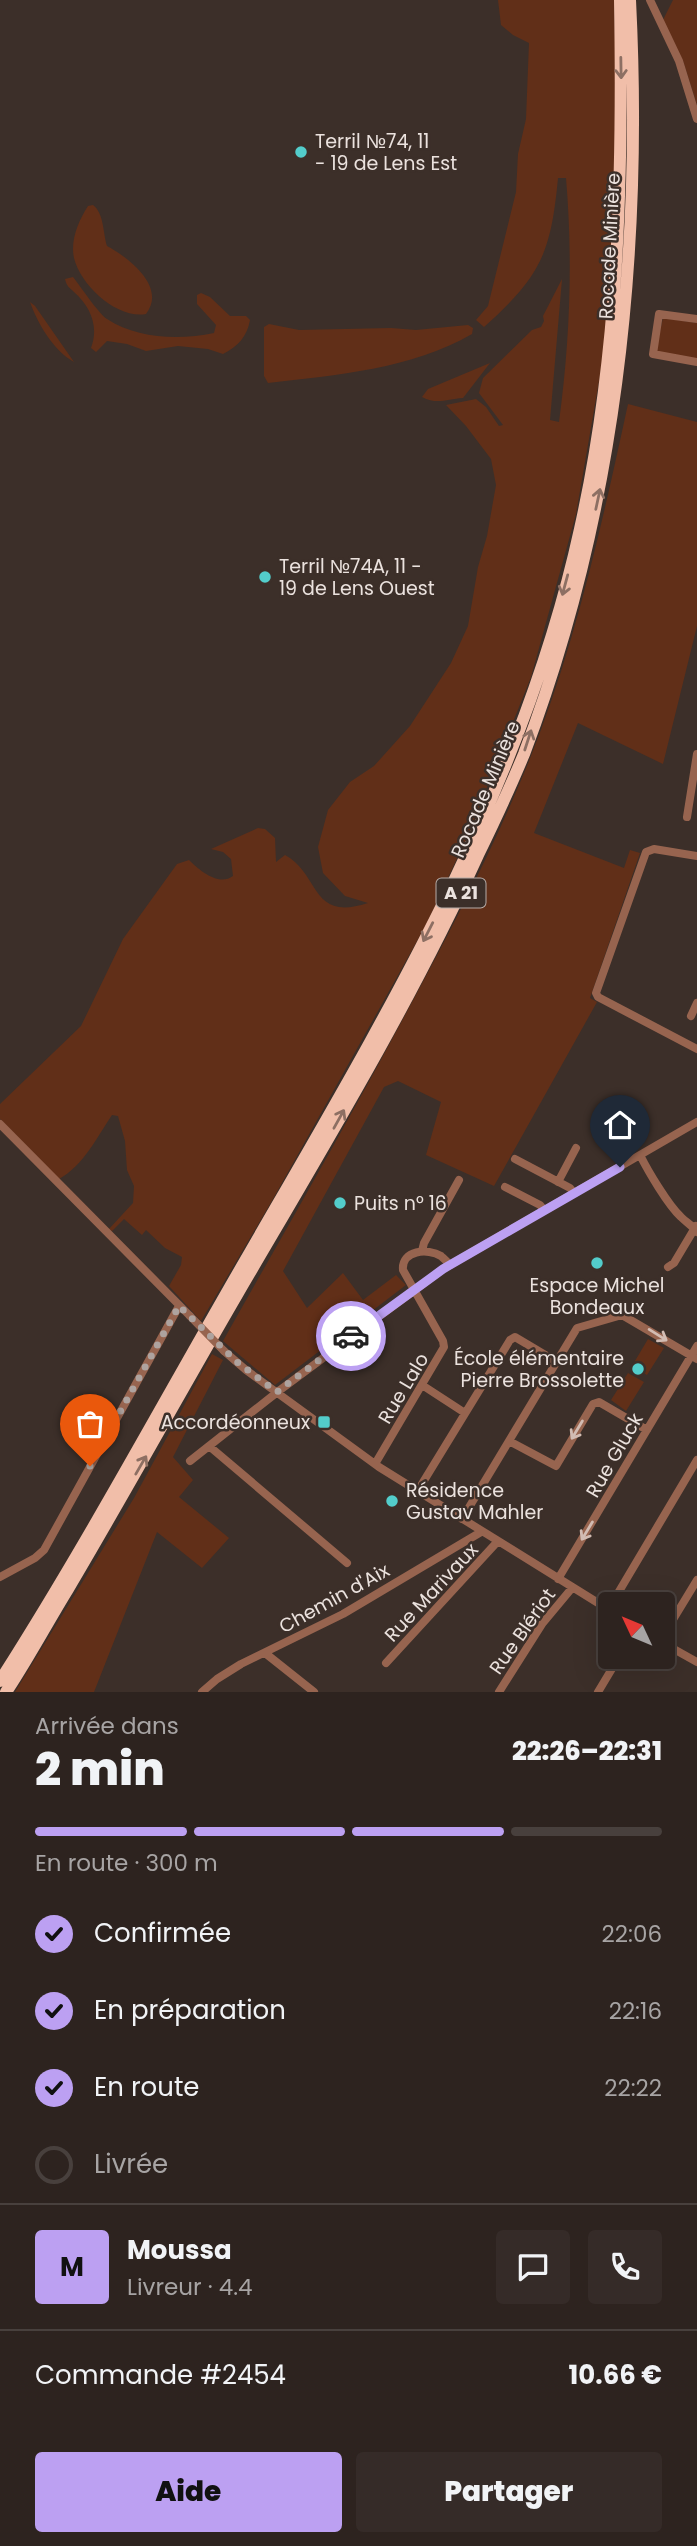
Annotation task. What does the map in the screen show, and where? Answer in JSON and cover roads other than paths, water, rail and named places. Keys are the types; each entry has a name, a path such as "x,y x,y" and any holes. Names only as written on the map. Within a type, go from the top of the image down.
{"highway":[{"name":"Rocade Minière","path":"0,1681 106,1504 398,991 448,895 514,744 558,612 579,534 603,406 619,235 622,120 620,0"},
{"name":"Rocade Minière","path":"6,1692 144,1462 406,1001 454,909 524,753 581,578 600,495 611,427 630,248 634,91 630,0"}],"street":[{"path":"650,0 679,61 697,119"},
{"path":"697,319 659,314 653,354 697,362"},
{"path":"687,817 697,754"},
{"path":"697,856 654,849 646,852 596,993 598,997 697,1049"},
{"path":"691,1016 697,1003"},
{"path":"190,1461 414,1289 450,1265 697,1122"},
{"path":"0,1124 230,1356 375,1465 598,1604"},
{"path":"558,1182 576,1148"},
{"path":"640,1155 681,1217 696,1228 674,1263 668,1267"},
{"path":"514,1159 570,1188 574,1193"},
{"path":"422,1251 460,1180"},
{"path":"505,1187 540,1205 544,1210"},
{"path":"414,1289 403,1270 402,1263 406,1258 422,1251 441,1256 450,1265"},
{"name":"Rue Lalo","path":"375,1465 443,1351 444,1344 414,1289"},
{"path":"0,1577 35,1558 44,1550 179,1306"},
{"path":"462,1519 578,1328 622,1315 694,1358"},
{"path":"417,1492 510,1340 514,1338 557,1362"},
{"name":"Rue Gluck","path":"558,1579 647,1430 694,1358 697,1346"},
{"path":"422,1385 465,1413"},
{"path":"509,1441 556,1466 593,1404 599,1402 647,1430"},
{"path":"209,1446 347,1563"},
{"path":"620,1592 697,1460"},
{"name":"Chemin d'Aix","path":"202,1692 217,1679 343,1614 481,1532"},
{"name":"Rue Marivaux","path":"386,1664 498,1541"},
{"path":"676,1615 697,1580"},
{"name":"Rue Blériot","path":"499,1692 542,1624 572,1588"},
{"path":"676,1650 697,1662"},
{"path":"265,1653 314,1692"},
{"path":"598,1692 612,1670"}],"place":[{"name":"Terril №74, 11 - 19 de Lens Est","path":"301,152"},
{"name":"Terril №74A, 11 - 19 de Lens Ouest","path":"265,577"},
{"name":"Puits n° 16","path":"340,1203"},
{"name":"Espace Michel Bondeaux","path":"597,1263"},
{"name":"École élémentaire Pierre Brossolette","path":"638,1369"},
{"name":"Accordéonneux","path":"324,1422"},
{"name":"Résidence Gustav Mahler","path":"392,1501"}]}
